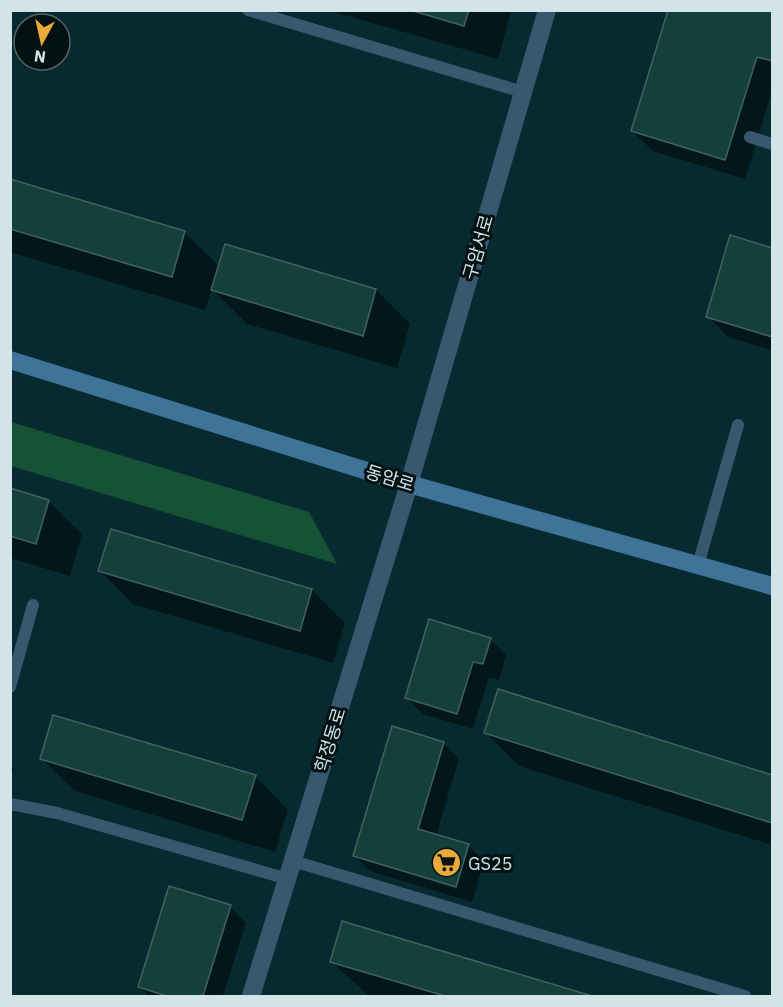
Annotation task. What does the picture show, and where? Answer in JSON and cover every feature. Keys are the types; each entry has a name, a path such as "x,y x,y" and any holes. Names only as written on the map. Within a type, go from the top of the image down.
{"main road":[{"name":"동암로","path":"10,360 409,484 772,586"}],"street":[{"name":"구암서로","path":"409,484 547,10"},
{"name":"학정동로","path":"251,996 409,484"}],"lane":[{"path":"248,10 523,92"},
{"path":"750,137 772,144"},
{"path":"698,565 738,425"},
{"path":"10,687 33,605"},
{"path":"10,804 57,813 288,879"},
{"path":"293,861 745,996"}],"green space":[{"path":"11,422 309,512 337,564 11,466"}],"building":[{"path":"410,10 469,10 464,26"},
{"path":"668,10 772,10 772,61 757,57 725,160 631,131"},
{"path":"10,179 185,231 172,277 10,229"},
{"path":"730,235 772,248 772,337 706,317"},
{"path":"225,244 376,289 363,336 211,290"},
{"path":"10,488 49,500 36,544 10,536"},
{"path":"111,529 312,589 300,631 98,571"},
{"path":"429,619 491,638 483,664 473,662 457,714 405,698"},
{"path":"498,689 772,775 772,823 484,733"},
{"path":"53,715 256,775 242,820 40,759"},
{"path":"392,726 444,742 418,829 469,844 456,887 353,856"},
{"path":"169,886 231,905 203,996 167,996 138,987"},
{"path":"342,921 592,996 445,996 330,962"}],"place":[{"name":"GS25","path":"447,863"}]}
